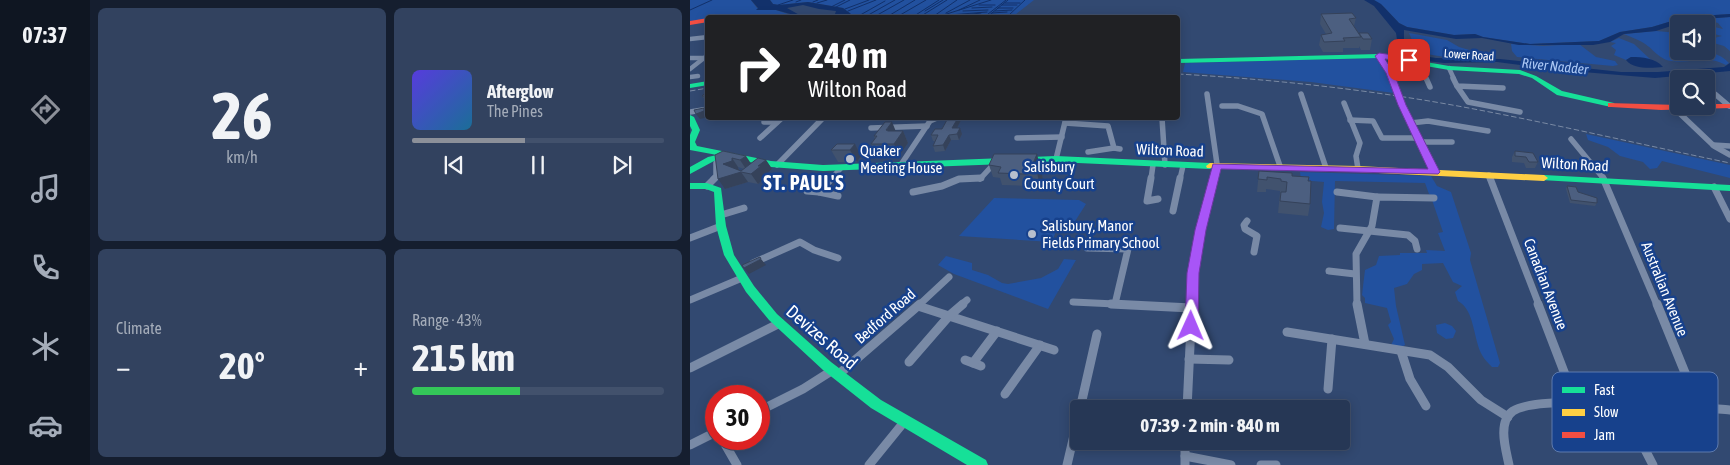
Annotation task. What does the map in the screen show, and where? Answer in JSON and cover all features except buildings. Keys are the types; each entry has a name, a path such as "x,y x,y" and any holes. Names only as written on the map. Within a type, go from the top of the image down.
{"main road":[{"path":"690,23 705,20"},
{"name":"Lower Road","path":"1180,61 1379,56 1449,68 1513,71 1534,77 1560,93 1584,100 1610,105 1670,108"},
{"path":"690,86 705,84"},
{"name":"Lower Road","path":"1715,106 1730,106"},
{"path":"690,117 696,130 694,144 708,154 703,163"},
{"name":"Wilton Road","path":"694,144 731,155 777,165 841,168 994,160 1056,159 1153,165 1280,166 1435,172 1730,188"},
{"name":"Wilton Road","path":"690,171 718,156 731,155"},
{"path":"690,186 706,186"},
{"name":"Devizes Road","path":"706,186 718,190 726,250 740,274 780,324 876,404 981,465"}],"street":[{"path":"690,39 705,37"},
{"path":"1379,56 1390,73 1418,140 1435,172"},
{"path":"690,58 704,58 690,69"},
{"path":"697,64 705,64"},
{"path":"1449,68 1457,86 1468,102 1520,112"},
{"path":"1390,73 1424,74 1430,87"},
{"path":"690,76 698,76"},
{"path":"1457,86 1503,88"},
{"path":"1187,400 1193,273 1200,230 1217,166 1207,94"},
{"path":"1300,94 1326,168"},
{"path":"1715,94 1730,106"},
{"path":"1344,103 1360,143 1356,156 1358,169"},
{"path":"1222,106 1238,106 1262,114 1280,166"},
{"path":"690,112 705,110"},
{"path":"1681,115 1718,151 1730,156"},
{"path":"764,122 779,120"},
{"path":"760,138 779,120"},
{"path":"777,165 820,120"},
{"path":"900,166 933,120"},
{"path":"1056,159 1066,120 1108,126 1117,149 1088,152"},
{"path":"1162,120 1165,165"},
{"path":"1350,120 1373,120 1382,138 1452,142"},
{"path":"1411,123 1428,121 1488,131"},
{"path":"871,128 927,126"},
{"path":"1017,138 1062,137"},
{"name":"Australian Avenue","path":"1571,138 1606,181 1685,372"},
{"path":"1713,145 1730,146"},
{"path":"913,192 942,186 959,178 980,179 992,166 994,160"},
{"path":"706,186 716,176 716,163"},
{"path":"1153,165 1147,201 1158,199"},
{"path":"1173,211 1183,166"},
{"path":"819,192 841,168"},
{"name":"Canadian Avenue","path":"1490,175 1564,372"},
{"path":"1714,187 1730,219"},
{"path":"807,191 838,196"},
{"path":"1337,192 1377,197 1434,198"},
{"path":"1365,344 1357,312 1356,254 1369,231 1375,215 1377,197"},
{"path":"690,238 744,208"},
{"path":"1247,221 1244,225 1245,230 1257,236 1254,252"},
{"path":"1340,228 1408,235 1415,242 1416,249"},
{"path":"690,300 800,242 814,250 838,258"},
{"path":"1087,248 1128,249 1115,304"},
{"path":"1329,272 1355,274"},
{"name":"Bedford Road","path":"770,406 836,372 918,306 949,277"},
{"path":"909,362 949,316 967,300"},
{"path":"1073,302 1191,308"},
{"path":"918,306 1054,350"},
{"path":"690,368 780,324"},
{"path":"973,363 997,331"},
{"path":"1288,332 1401,351 1420,352 1439,360 1481,400 1508,417"},
{"path":"1082,400 1097,334"},
{"path":"1328,389 1332,339"},
{"path":"1005,394 1040,345"},
{"path":"1401,351 1410,379 1426,406"},
{"path":"1189,359 1229,360"},
{"path":"1509,465 1504,440 1504,428 1508,417 1514,410 1524,405 1552,404"},
{"path":"869,465 904,422"},
{"path":"690,445 705,438"},
{"path":"728,450 737,465"},
{"path":"1067,465 1071,450"},
{"path":"1646,452 1653,465"},
{"path":"1185,460 1231,465"},
{"path":"1261,465 1276,465"}],"shaded area":[{"path":"690,0 751,0 757,8 776,10 791,15 705,15 705,19 690,22"},
{"path":"770,0 1034,0 1015,15 852,15 843,8 808,2 773,4"},
{"path":"1374,0 1730,0 1730,14 1670,15 1670,22 1652,27 1620,32 1599,41 1530,44 1483,37 1475,34 1454,35 1407,27 1399,23 1383,6"},
{"path":"1730,17 1730,51 1724,46 1715,43 1715,38 1722,36 1715,34 1715,27 1723,29 1715,22 1715,18"},
{"path":"1656,31 1670,32 1670,60 1705,60 1679,62 1667,60 1642,42 1624,34"},
{"path":"1409,33 1447,40 1459,47 1487,55 1487,57 1445,57 1414,52 1411,49 1415,47"},
{"path":"1619,38 1634,44 1651,60 1631,57 1626,60 1614,55 1616,50 1611,46 1616,43 1610,42"},
{"path":"1511,44 1543,46 1579,44 1596,57 1615,61 1618,65 1517,57 1512,51"},
{"path":"1715,54 1729,63 1726,65 1712,60 1715,60"},
{"path":"1376,58 1385,70 1394,93 1311,82 1183,72 1185,63"},
{"path":"1586,134 1730,165 1730,178 1662,161 1657,168 1650,169 1643,162 1620,156 1608,147 1588,140"},
{"path":"1300,172 1431,176 1437,186 1451,192 1471,253 1470,260 1500,363 1498,367 1492,367 1482,355 1468,311 1458,301 1455,292 1462,286 1453,282 1443,263 1422,264 1422,270 1414,274 1407,284 1394,288 1405,345 1399,348 1391,345 1394,339 1388,325 1391,322 1387,308 1365,303 1365,298 1362,295 1365,270 1376,265 1379,256 1400,255 1400,253 1427,253 1426,250 1445,251 1438,233 1443,232 1432,200 1438,198 1429,194 1425,183 1335,181 1334,229 1328,230 1321,227 1324,213 1322,202 1324,182 1301,180"},
{"path":"994,198 1079,200 1086,204 1072,226 1056,231 1052,242 959,236"},
{"path":"946,256 972,263 972,270 1008,284 1041,278 1058,269 1064,259 1076,260 1048,309 954,274 938,265"},
{"path":"1445,323 1452,326 1456,331 1453,338 1446,339 1437,333 1436,325"}],"water":[{"path":"751,0 770,0 773,4 779,5 808,2 843,8 852,15 832,15 836,11 803,5 787,8 799,15 776,10 756,10 758,8"},
{"path":"1364,0 1374,0 1381,4 1399,23 1407,27 1454,35 1475,34 1483,37 1530,44 1599,41 1620,32 1652,27 1670,22 1670,26 1656,31 1624,34 1610,42 1593,45 1519,45 1482,38 1456,39 1404,30 1404,46 1416,55 1436,58 1500,59 1621,72 1670,71 1670,77 1655,78 1559,70 1497,62 1444,63 1414,58 1402,52 1398,46 1396,33 1374,6"},
{"path":"1730,14 1730,17 1715,18 1715,15"},
{"path":"1631,57 1653,60 1663,67 1643,68 1626,60"},
{"path":"1730,63 1730,71 1715,72 1715,70 1684,70 1724,67"}],"waterway":[{"path":"690,10 712,0"},
{"name":"River Nadder","path":"778,5 793,0"},
{"name":"River Nadder","path":"796,2 801,0"},
{"name":"River Nadder","path":"813,2 818,0"},
{"path":"817,3 827,0"},
{"path":"831,7 845,0"},
{"path":"834,8 850,0"},
{"path":"845,9 869,0"},
{"path":"848,11 876,0"},
{"path":"868,15 895,0"},
{"path":"877,15 904,0"},
{"path":"890,15 915,0"},
{"path":"900,15 926,0"},
{"path":"916,15 939,0"},
{"path":"925,11 943,0"},
{"path":"923,15 947,0"},
{"path":"935,15 957,0"},
{"path":"946,13 970,0"},
{"path":"959,10 980,0"},
{"path":"944,15 991,0"},
{"path":"987,15 1006,0"},
{"path":"998,8 1008,0"},
{"path":"1009,15 1025,0"},
{"path":"860,15 885,1"},
{"path":"1005,3 1020,3"},
{"path":"979,5 995,5"},
{"path":"1002,5 1017,5"},
{"path":"972,8 992,7"},
{"path":"998,8 1013,8"},
{"path":"989,15 998,8"},
{"path":"963,11 988,10"},
{"path":"995,11 1012,10"},
{"path":"949,15 987,12"},
{"path":"992,13 1007,12"},
{"path":"964,15 981,13"}],"railway":[{"path":"1180,74 1310,85 1441,103 1730,163"},
{"path":"690,91 705,88"}],"traffic: fast":[{"path":"1180,61 1379,56 1449,68 1520,72 1534,77 1560,93 1611,105"},
{"path":"690,86 705,84"},
{"path":"690,117 696,130 691,142 694,148"},
{"path":"690,147 771,164 823,168 1056,159 1210,166"},
{"path":"690,171 711,159 724,156"},
{"path":"1544,178 1730,188"},
{"path":"690,186 707,186 718,190 721,226 729,255 750,289 773,317 827,366 876,404 981,465"}],"traffic: slow":[{"path":"1210,166 1358,169 1544,178"}],"traffic: jam":[{"path":"690,23 705,20"},
{"path":"1611,105 1670,108"},
{"path":"1715,106 1730,106"}],"place":[{"name":"Quaker Meeting House","path":"850,159"},
{"name":"Salisbury County Court","path":"1014,175"},
{"name":"Salisbury, Manor Fields Primary School","path":"1032,234"}],"district":[{"name":"ST. PAUL'S","path":"804,182"}],"route":[{"path":"1191,326 1193,273 1200,230 1217,166 1435,172 1417,138 1390,73 1379,56 1409,60"}]}
